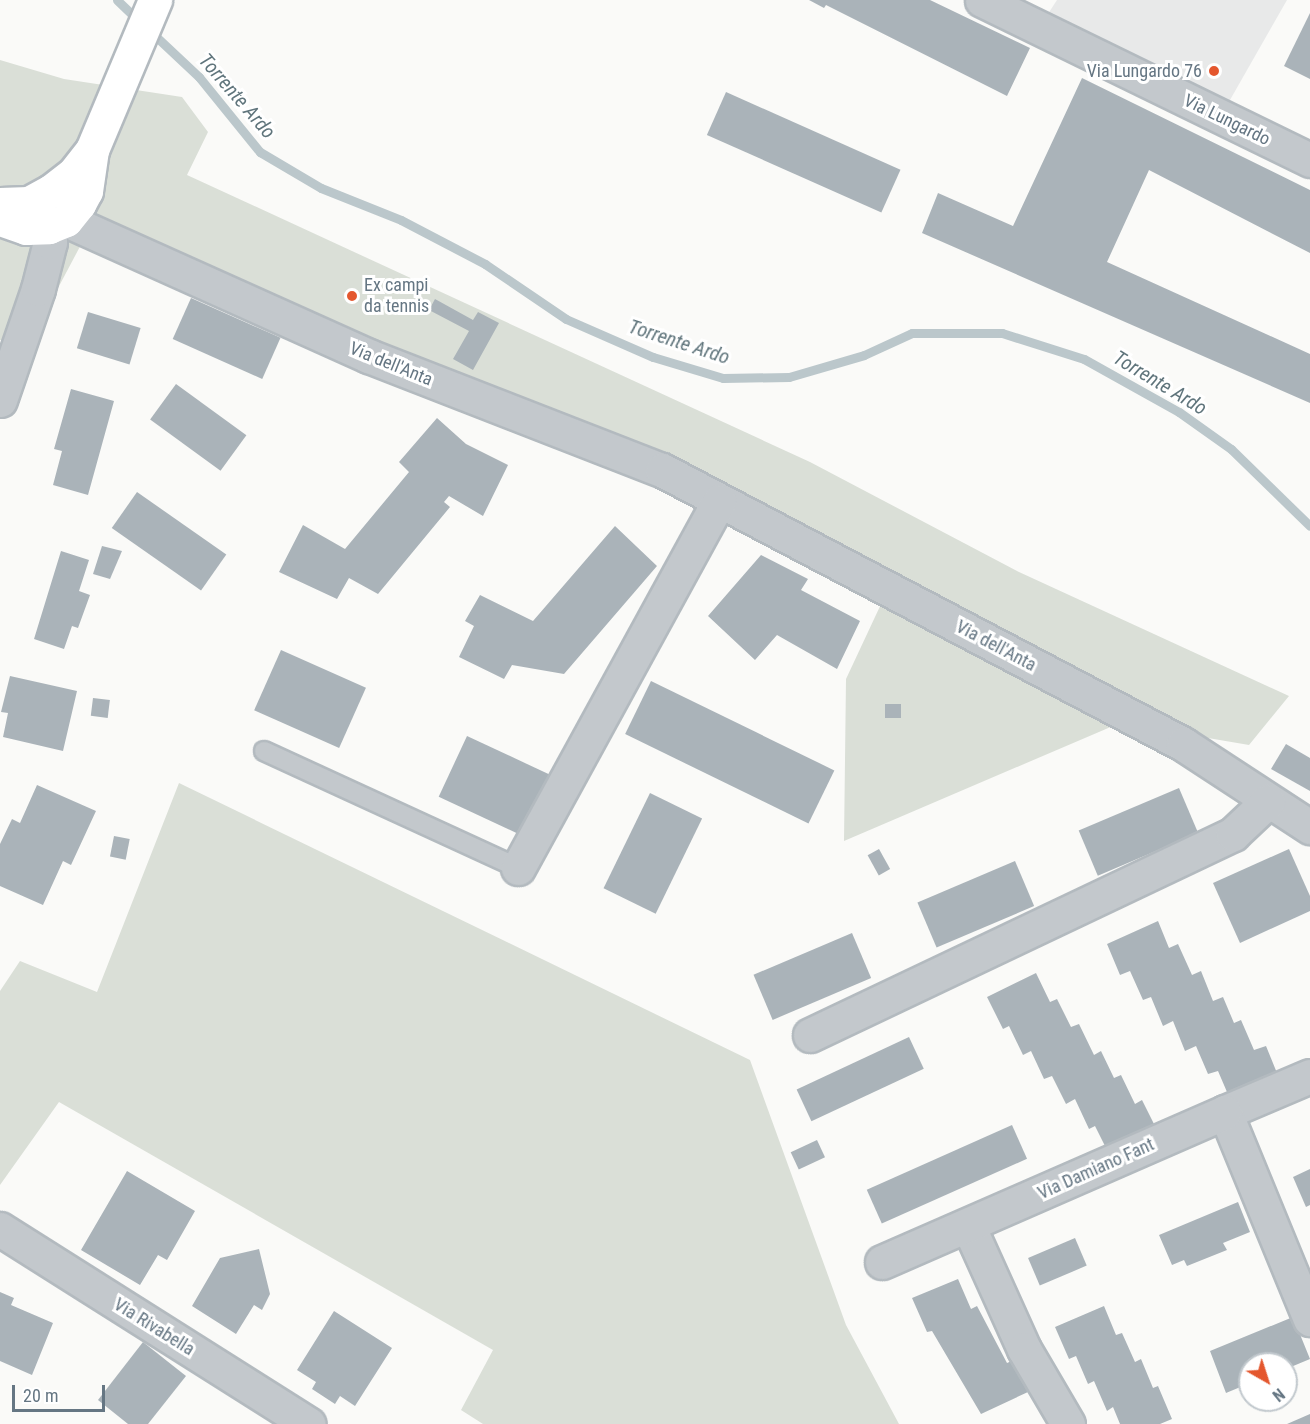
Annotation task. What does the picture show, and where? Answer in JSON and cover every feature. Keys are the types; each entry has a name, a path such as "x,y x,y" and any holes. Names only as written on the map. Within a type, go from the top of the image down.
{"main road":[{"path":"0,204 29,203 83,161 155,0"},
{"path":"0,219 26,228 57,218 86,191 83,161"}],"street":[{"name":"Via Lungardo","path":"982,0 1310,160"},
{"path":"0,400 38,288 57,218"},
{"name":"Via dell'Anta","path":"57,218 369,356 662,470 1183,744 1310,827"},
{"path":"518,868 719,501"},
{"path":"810,1035 1233,834 1268,801"},
{"name":"Via Damiano Fant","path":"882,1262 1310,1076"},
{"path":"1225,1112 1310,1320"},
{"path":"968,1226 1024,1349 1068,1424"},
{"name":"Via Rivabella","path":"0,1229 308,1424"}],"lane":[{"path":"264,751 518,868"}],"shaded area":[{"path":"1057,0 1287,0 1222,114 1044,20"},
{"path":"0,60 64,79 182,97 208,132 187,175 810,462 1019,572 1289,696 1249,745 1120,723 844,841 846,679 882,602 672,487 93,222 31,339 0,340"},
{"path":"179,783 750,1060 846,1325 899,1424 483,1424 461,1410 493,1350 59,1102 0,1185 0,991 20,961 97,992"}],"building":[{"path":"809,0 930,0 1030,48 1007,96 826,5 824,8"},
{"path":"1310,13 1310,79 1284,66"},
{"path":"1082,78 1310,190 1310,253 1149,170 1107,262 1310,354 1310,403 922,233 938,193 1013,226"},
{"path":"726,92 900,170 881,213 707,135"},
{"path":"191,298 281,338 262,379 173,339"},
{"path":"435,299 473,320 478,312 499,323 473,370 453,359 469,331 429,310"},
{"path":"88,312 141,328 129,364 77,348"},
{"path":"176,384 246,435 221,471 150,420"},
{"path":"71,389 114,401 88,495 53,485 62,451 54,449"},
{"path":"437,418 466,444 508,465 483,516 449,496 444,502 450,507 378,594 349,578 337,599 279,572 303,525 345,549 409,472 399,462"},
{"path":"137,492 226,555 201,591 112,528"},
{"path":"615,526 657,566 564,674 512,665 504,679 459,657 474,626 465,621 480,595 533,621"},
{"path":"102,546 122,551 110,579 93,574"},
{"path":"61,551 89,560 79,591 90,595 78,628 72,626 64,649 34,639"},
{"path":"761,555 808,579 801,590 860,621 837,669 777,635 755,660 708,616"},
{"path":"281,650 366,688 339,748 254,710"},
{"path":"10,676 77,691 63,751 3,737 8,713 1,712"},
{"path":"651,681 834,770 808,823 625,734"},
{"path":"93,698 110,700 108,718 91,716"},
{"path":"885,704 901,704 901,718 885,718"},
{"path":"467,736 552,776 524,836 439,797"},
{"path":"1286,744 1310,758 1310,791 1271,769"},
{"path":"37,785 96,811 71,865 63,861 43,905 0,886 0,844 12,819 20,823"},
{"path":"1179,788 1198,833 1098,876 1079,831"},
{"path":"650,793 702,818 656,914 604,888"},
{"path":"114,836 130,839 126,860 110,857"},
{"path":"879,849 890,869 879,875 868,855"},
{"path":"1289,849 1310,896 1310,911 1240,943 1213,883"},
{"path":"1015,861 1034,906 937,948 917,902"},
{"path":"1158,921 1169,948 1178,944 1192,975 1201,971 1213,1001 1223,997 1234,1023 1241,1020 1254,1050 1266,1046 1279,1078 1230,1099 1218,1071 1208,1074 1196,1046 1185,1051 1173,1021 1163,1026 1151,997 1143,1000 1130,971 1120,975 1107,944"},
{"path":"852,933 871,978 773,1020 754,975"},
{"path":"1036,973 1050,1002 1057,999 1071,1027 1079,1024 1094,1055 1101,1051 1114,1078 1121,1075 1135,1104 1142,1100 1158,1132 1110,1156 1095,1126 1089,1129 1075,1099 1066,1104 1052,1076 1044,1079 1031,1051 1023,1055 1009,1026 1003,1029 987,997"},
{"path":"909,1037 924,1069 811,1121 797,1089"},
{"path":"1012,1125 1027,1159 882,1223 867,1190"},
{"path":"817,1140 825,1157 799,1169 791,1152"},
{"path":"1310,1169 1310,1205 1306,1207 1293,1177"},
{"path":"127,1171 195,1211 167,1260 158,1255 140,1285 81,1250"},
{"path":"1238,1202 1250,1232 1223,1243 1227,1250 1187,1266 1184,1260 1172,1265 1159,1235"},
{"path":"1075,1238 1087,1266 1040,1286 1028,1258"},
{"path":"259,1249 270,1294 262,1310 254,1305 236,1334 192,1306 220,1258"},
{"path":"958,1279 971,1309 977,1306 1007,1363 1014,1360 1028,1392 981,1414 932,1331 927,1332 912,1298"},
{"path":"0,1292 14,1298 11,1305 53,1323 32,1375 0,1361"},
{"path":"1104,1306 1116,1335 1122,1333 1135,1362 1141,1359 1153,1388 1158,1386 1172,1419 1160,1424 1120,1424 1113,1407 1107,1411 1094,1381 1088,1384 1076,1356 1069,1359 1055,1327"},
{"path":"334,1311 392,1348 355,1406 340,1396 335,1404 312,1389 316,1382 297,1370"},
{"path":"1293,1317 1310,1359 1298,1364 1298,1352 1238,1352 1238,1388 1226,1393 1210,1351"},
{"path":"143,1342 186,1376 148,1424 128,1424 98,1400"},
{"path":"1310,1414 1310,1424 1287,1424"}],"waterway":[{"name":"Torrente Ardo","path":"117,0 139,21"},
{"name":"Torrente Ardo","path":"149,30 199,77 260,152 321,188 401,220 485,264 566,319 653,357 723,378 789,377 864,355 912,333 1002,333 1084,359 1179,412 1231,449 1310,526"}],"place":[{"name":"Via Lungardo 76","path":"1214,71"},
{"name":"Ex campi da tennis","path":"352,296"}]}
